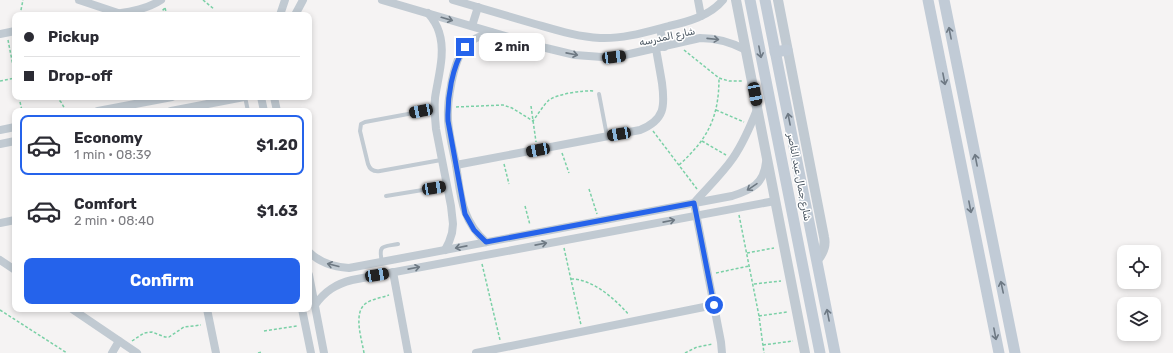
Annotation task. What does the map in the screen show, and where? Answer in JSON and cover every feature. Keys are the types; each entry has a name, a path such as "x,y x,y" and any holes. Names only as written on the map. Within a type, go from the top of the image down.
{"main road":[{"name":"شارع جمال عبد الناصر","path":"750,0 820,353"},
{"name":"شارع جمال عبد الناصر","path":"765,0 835,353"},
{"path":"928,0 999,353"},
{"path":"944,0 1016,353"},
{"path":"775,52 788,50"},
{"path":"992,315 1007,311"},
{"path":"817,341 821,334 828,332 831,333"}],"street":[{"path":"79,0 112,12"},
{"path":"127,12 145,8 161,0"},
{"path":"281,12 285,0"},
{"path":"297,12 303,0"},
{"name":"شارع المدرسه","path":"382,0 560,52 586,56 614,57 700,38 724,40 736,44 746,50"},
{"name":"شارع المدرسه","path":"453,0 570,34 587,37 613,38 676,25 701,16 723,0"},
{"path":"698,0 701,16"},
{"path":"736,0 806,353"},
{"path":"778,0 825,243 824,250 817,260"},
{"path":"472,26 478,7"},
{"path":"428,13 435,22 442,43 442,53 434,109 441,160 453,224 451,238 445,250"},
{"path":"456,165 607,137 640,130 650,126 662,113 664,103 660,29"},
{"path":"486,242 474,230 465,214 448,127 448,108 450,91 459,56 472,40 491,32"},
{"path":"114,108 156,100"},
{"path":"186,108 228,100"},
{"path":"694,203 733,159 751,126 758,106"},
{"path":"0,130 12,128"},
{"path":"0,144 12,142"},
{"path":"312,255 318,260 328,264 348,268 732,196 751,189 763,177 766,153"},
{"path":"315,305 327,291 343,282 775,201"},
{"path":"694,203 722,353"},
{"path":"0,223 12,221"},
{"path":"0,260 12,267"},
{"path":"359,266 357,271 361,278"},
{"path":"393,272 408,353"},
{"path":"312,290 324,353"},
{"path":"476,353 714,305"},
{"path":"77,312 125,347 136,353"},
{"path":"208,312 216,353"},
{"path":"303,312 311,353"},
{"path":"112,353 125,347"}],"lane":[{"path":"598,94 607,137"},
{"path":"434,109 365,122 361,124 360,131 368,164 374,171 441,160"},
{"path":"386,196 447,186"},
{"path":"382,262 380,252 382,248 398,244"}],"path":[{"path":"21,12 23,0"},
{"path":"203,0 214,9"},
{"path":"165,8 166,12"},
{"path":"3,33 12,62"},
{"path":"676,44 719,78 732,82 753,81"},
{"path":"0,82 12,78"},
{"path":"679,165 702,141 710,126 716,110 719,94 719,78"},
{"path":"533,121 549,100 554,97 589,90 598,94"},
{"path":"448,108 503,105 512,108 533,121"},
{"path":"531,106 538,150"},
{"path":"716,110 751,126"},
{"path":"650,126 702,194"},
{"path":"702,141 733,159"},
{"path":"559,146 568,173"},
{"path":"502,156 509,184"},
{"path":"589,189 599,221"},
{"path":"525,206 532,233"},
{"path":"738,208 754,284 764,353"},
{"path":"563,240 582,332"},
{"path":"747,253 784,247"},
{"path":"480,256 502,348"},
{"path":"708,274 749,266"},
{"path":"571,279 583,280 593,285 619,304 633,322"},
{"path":"754,284 791,279"},
{"path":"364,353 359,319 362,308 365,304 372,300 397,293"},
{"path":"0,310 67,353"},
{"path":"759,316 797,310"},
{"path":"125,347 144,333 152,332 169,337 184,326 210,325"},
{"path":"264,331 305,325"},
{"path":"763,344 803,340"},
{"path":"685,353 696,347 721,342"},
{"path":"258,353 262,352"}],"route":[{"path":"465,47 459,56 450,91 448,127 465,214 479,236 486,242 694,203 714,305"}]}
